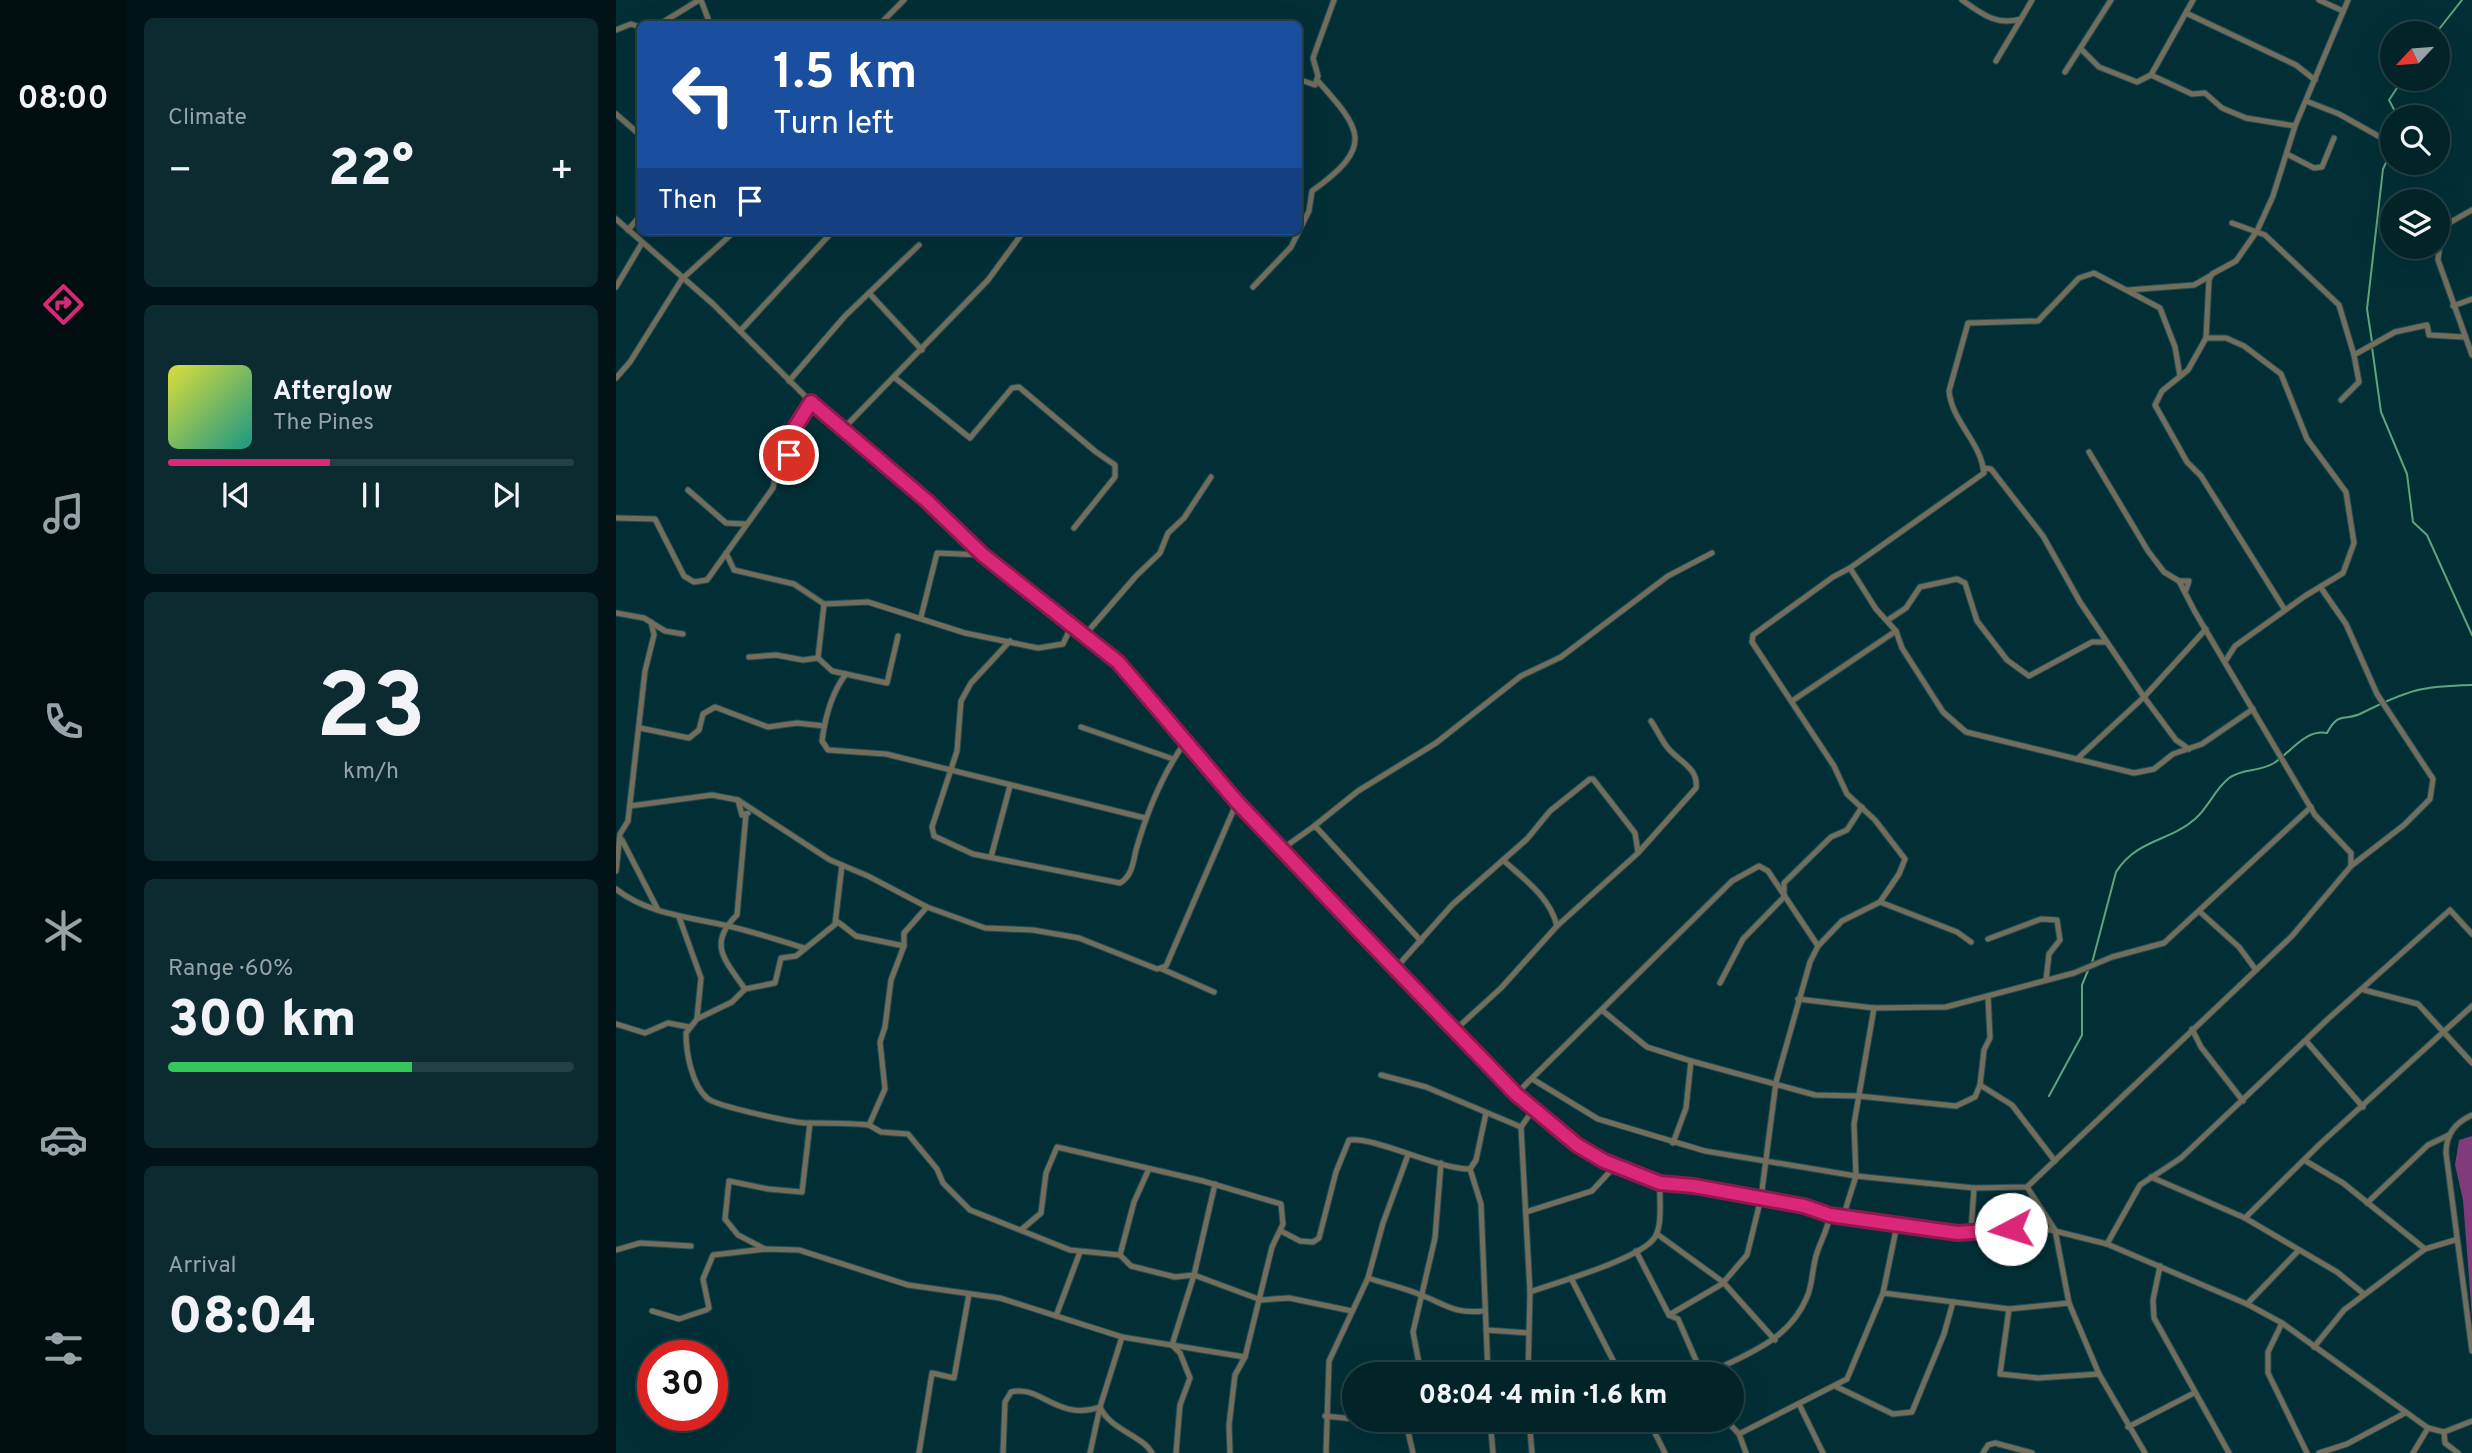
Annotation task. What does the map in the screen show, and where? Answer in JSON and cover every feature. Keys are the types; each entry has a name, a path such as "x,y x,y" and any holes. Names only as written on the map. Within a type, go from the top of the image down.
{"street":[{"path":"665,21 700,0 709,21"},
{"path":"883,21 904,0"},
{"path":"1302,225 1309,211 1312,191 1338,171 1353,150 1357,135 1346,113 1317,80 1313,58 1334,0"},
{"path":"1962,0 1987,18 1998,22 2021,19"},
{"path":"1996,61 2032,0"},
{"path":"2065,72 2110,0"},
{"path":"2081,49 2099,67 2137,82 2151,75 2193,0"},
{"path":"2319,0 2343,11"},
{"path":"2128,290 2194,285 2235,261 2257,232 2295,126 2348,0"},
{"path":"2186,13 2296,65 2315,80"},
{"path":"616,30 631,24 637,26"},
{"path":"2151,75 2192,94 2205,93 2222,108 2246,118 2295,126"},
{"path":"1302,80 1315,85 1317,80"},
{"path":"2306,101 2339,114 2380,137"},
{"path":"616,114 637,132"},
{"path":"2287,154 2315,168 2322,167 2334,138"},
{"path":"2472,210 2442,226 2438,243 2438,260 2463,337 2472,355"},
{"path":"616,219 741,330 811,402 983,555 1118,662 1237,802 1395,969 1516,1094 1577,1145 1615,1166 1660,1183 1761,1198 1830,1215 1844,1214 1897,1225 1971,1232 2031,1227 2055,1230 2107,1244 2247,1304 2281,1323 2428,1428 2444,1432 2472,1420"},
{"path":"628,230 637,220"},
{"path":"2232,223 2257,232 2280,247 2339,305 2359,382 2341,400"},
{"path":"616,378 630,362 682,279 731,235"},
{"path":"741,330 830,235"},
{"path":"843,429 988,280 1021,235"},
{"path":"1253,288 1291,247 1297,235"},
{"path":"616,287 642,243"},
{"path":"789,381 869,293 919,245"},
{"path":"1669,1315 1723,1282 1747,1255 1761,1198 1776,1082 1798,999 1818,946 1842,921 1880,902 1899,874 1905,859 1847,793 1834,766 1751,638 1833,577 1850,568 1981,475 1983,468 1976,449 1950,401 1949,391 1968,323 2038,321 2079,278 2094,273 2160,308 2175,347 2180,376"},
{"path":"2212,274 2206,292 2206,338 2188,370 2162,391 2155,405 2164,424 2285,610"},
{"path":"869,293 922,349"},
{"path":"2453,306 2472,299"},
{"path":"2354,355 2395,332 2409,332 2427,325 2429,335 2463,337"},
{"path":"2206,338 2225,338 2244,346 2272,364 2281,374 2306,439 2346,492 2355,549 2343,573 2235,646 2227,660"},
{"path":"894,377 970,438 1012,388 1019,387 1096,452 1108,458 1115,465 1115,477 1074,528"},
{"path":"616,518 657,521 689,581 707,580 773,488 778,464 791,450 796,426 811,402"},
{"path":"2089,452 2148,551 2164,572 2179,581 2186,590 2206,629 2227,660 2311,807 2323,825 2351,853 2351,866"},
{"path":"1983,468 1991,470 2043,536 2106,642 2176,740 2189,749"},
{"path":"1084,636 1136,576 1160,553 1168,533 1184,517 1211,477"},
{"path":"688,490 726,523 745,524"},
{"path":"726,553 734,570 794,584 824,604 868,602 965,633 1038,648 1063,644 1071,627"},
{"path":"921,617 937,553 983,555"},
{"path":"1282,849 1358,791 1436,743 1521,676 1561,657 1668,576 1712,553"},
{"path":"721,564 731,564"},
{"path":"1850,568 1876,609 1896,631 1902,648 1942,712 1958,728 2022,748 2134,773 2143,772 2174,754 2210,739 2253,709"},
{"path":"1888,620 1906,608 1920,587 1957,579 1965,583 1982,628 2007,660 2029,676 2092,642 2106,642"},
{"path":"1534,1080 1598,1119 1705,1152 1856,1176 1974,1188 2027,1186 2292,936 2351,866 2394,834 2430,799 2433,779 2377,694 2346,624 2321,587"},
{"path":"818,658 824,604"},
{"path":"616,613 651,622 666,631 683,634"},
{"path":"616,871 620,834 628,821 645,671 654,635 651,622"},
{"path":"2077,759 2144,697 2206,629"},
{"path":"1792,701 1896,631"},
{"path":"832,671 887,683 898,636"},
{"path":"1010,641 1004,652 998,654 971,682 961,701 957,751 949,769 933,832 965,851 1120,883 1131,870 1145,818 1173,759 1186,741"},
{"path":"749,657 776,654 803,660 818,658"},
{"path":"818,658 832,671 838,685"},
{"path":"846,674 838,685 824,726 822,740 828,750 886,754 1145,818"},
{"path":"640,728 689,738 699,730 703,714 715,707 768,727 797,723 824,726"},
{"path":"1454,1031 1501,988 1558,926 1638,853 1696,789 1697,782 1692,770 1670,750 1651,721"},
{"path":"1081,727 1173,759"},
{"path":"1395,969 1447,910 1503,860 1550,811 1590,779 1593,779 1635,833 1638,853"},
{"path":"991,857 1010,786"},
{"path":"630,806 712,795 738,800 749,813 927,908 985,928 1033,930 1079,938 1214,992"},
{"path":"1162,969 1237,802"},
{"path":"1720,983 1743,939 1784,897 1784,883 1831,837 1847,830 1862,807"},
{"path":"1798,999 1874,1008 1946,1007 2074,973 2112,957 2164,943 2311,807"},
{"path":"745,989 722,950 721,936 725,925 737,915 749,813"},
{"path":"1313,827 1385,898 1422,941"},
{"path":"620,834 626,853 657,908"},
{"path":"1503,860 1544,900 1558,926"},
{"path":"835,924 842,865"},
{"path":"1516,1094 1534,1080 1662,948 1737,877 1759,866 1764,867 1814,936 1818,946"},
{"path":"616,889 632,900 679,917 725,925 804,948"},
{"path":"1880,902 1957,932 1971,942"},
{"path":"869,1125 885,1089 880,1042 891,980 904,946 904,933 927,908"},
{"path":"2107,1244 2132,1195 2151,1177 2181,1158 2329,1018 2364,990 2450,910 2472,934"},
{"path":"2199,911 2239,947 2256,970"},
{"path":"679,917 701,978 697,1019"},
{"path":"1988,939 2041,919 2057,920 2060,940 2049,954 2046,980"},
{"path":"904,946 856,936 841,922 796,956 781,958 777,962 775,983 745,989 732,1002 697,1019 689,1027 686,1034 688,1054 699,1089 713,1103 738,1110 810,1123 826,1121 869,1125 881,1132 908,1134 937,1169 943,1183 970,1210 1080,1252 1120,1255 1131,1266 1175,1277 1194,1275 1261,1300 1289,1298 1352,1311"},
{"path":"2364,990 2418,1004 2445,1030 2472,1063"},
{"path":"1603,1011 1647,1047 1815,1095 1858,1096 1956,1106 1975,1097 1980,1085 1984,1051 1990,1038 1988,996"},
{"path":"2245,1218 2304,1160 2472,1006"},
{"path":"1844,1214 1856,1176 1853,1136 1874,1008"},
{"path":"616,1024 645,1033 668,1023 689,1027"},
{"path":"2192,1029 2201,1047 2243,1101"},
{"path":"2306,1042 2363,1107"},
{"path":"1673,1143 1686,1108 1691,1061"},
{"path":"1381,1075 1417,1083 1521,1127"},
{"path":"1980,1085 2012,1105 2055,1161"},
{"path":"1528,1362 1530,1292 1521,1127 1533,1110"},
{"path":"1470,1168 1476,1160 1486,1112"},
{"path":"2472,1115 2458,1122 2449,1135 2446,1153 2455,1240 2472,1351"},
{"path":"765,1249 738,1235 725,1219 729,1181 802,1192 810,1123"},
{"path":"2367,1203 2428,1145 2449,1135"},
{"path":"1281,1231 1305,1242 1319,1238 1342,1155 1349,1140 1359,1140 1408,1155 1470,1168"},
{"path":"1021,1230 1041,1213 1046,1173 1057,1147 1148,1171 1215,1184 1279,1202 1284,1207 1281,1231 1272,1247 1245,1357 1235,1375 1230,1453"},
{"path":"1326,1453 1325,1416 1329,1362 1368,1278 1383,1223 1408,1155"},
{"path":"2304,1160 2343,1183 2425,1249"},
{"path":"1419,1362 1413,1332 1435,1238 1441,1163"},
{"path":"1526,1212 1592,1191 1615,1166"},
{"path":"1470,1168 1481,1204 1483,1311 1487,1362"},
{"path":"1120,1255 1134,1202 1148,1171"},
{"path":"2151,1177 2245,1218 2337,1272 2364,1294"},
{"path":"1530,1292 1571,1278 1651,1242 1657,1234 1660,1183"},
{"path":"1172,1345 1194,1275 1215,1184"},
{"path":"2027,1186 2055,1230 2069,1303 2099,1374 2145,1453"},
{"path":"1971,1232 1974,1188"},
{"path":"1731,1362 1775,1340 1797,1316 1807,1297 1815,1257 1826,1237 1830,1215"},
{"path":"1746,1453 1740,1434 1837,1387 1847,1379 1883,1293 1897,1225"},
{"path":"1657,1234 1723,1282 1775,1340"},
{"path":"2314,1347 2344,1310 2364,1294 2425,1249 2455,1240"},
{"path":"616,1250 640,1243 691,1246"},
{"path":"652,1311 672,1319 702,1313 709,1308 703,1285 710,1258 720,1254 765,1249 799,1250 908,1285 1000,1298 1122,1336 1245,1357"},
{"path":"1636,1251 1669,1315 1678,1319 1697,1362"},
{"path":"2247,1304 2298,1251"},
{"path":"1056,1316 1080,1252"},
{"path":"2160,1266 2152,1309 2154,1318 2229,1453"},
{"path":"2157,1280 2169,1270"},
{"path":"1368,1278 1423,1296 1443,1307 1463,1313 1483,1311"},
{"path":"1571,1278 1614,1362"},
{"path":"1883,1293 2009,1309 2069,1303"},
{"path":"919,1453 932,1373 954,1377 969,1294"},
{"path":"1837,1387 1893,1414 1912,1412 1944,1335 1953,1302"},
{"path":"2009,1309 2000,1374 2038,1378 2099,1374"},
{"path":"2281,1323 2268,1352 2268,1373 2307,1453"},
{"path":"1486,1330 1528,1332"},
{"path":"1090,1453 1100,1407 1122,1336"},
{"path":"1172,1345 1180,1353 1190,1378 1180,1405 1176,1453"},
{"path":"1003,1453 1005,1402 1011,1392 1027,1392 1061,1409 1078,1412 1100,1407"},
{"path":"2128,1427 2194,1393"},
{"path":"1799,1404 1823,1453"},
{"path":"1100,1407 1104,1416 1135,1440 1146,1444 1152,1453"},
{"path":"2319,1453 2347,1444 2405,1413"},
{"path":"1325,1416 1342,1418"},
{"path":"2413,1453 2428,1428"},
{"path":"1408,1432 1413,1453"},
{"path":"1491,1432 1493,1453"},
{"path":"1530,1432 1532,1453"},
{"path":"1654,1432 1665,1453"},
{"path":"2444,1432 2445,1443 2458,1453"},
{"path":"1983,1453 1988,1445 1996,1443 2032,1453"}],"shaded area":[{"path":"2472,1136 2472,1317 2463,1200 2455,1165 2459,1140"}],"waterway":[{"path":"2445,21 2462,0"},
{"path":"2392,105 2389,100 2395,91"},
{"path":"2372,342 2367,309 2382,175"},
{"path":"2372,347 2381,412 2407,474 2413,522 2427,535 2472,635"},
{"path":"2092,963 2116,872 2124,861 2143,847 2185,827 2204,809 2229,778 2274,763 2312,734 2327,733 2335,721 2356,716 2391,699 2415,691 2472,685"},
{"path":"2049,1096 2082,1035 2082,985 2089,968"}],"route":[{"path":"789,455 796,426 811,402 927,501 983,555 1071,627 1106,651 1127,672 1237,802 1454,1031 1549,1125 1577,1145 1604,1161 1660,1183 1694,1186 1804,1206 1830,1215 1844,1214 1897,1225 1958,1233 2011,1229"}]}
